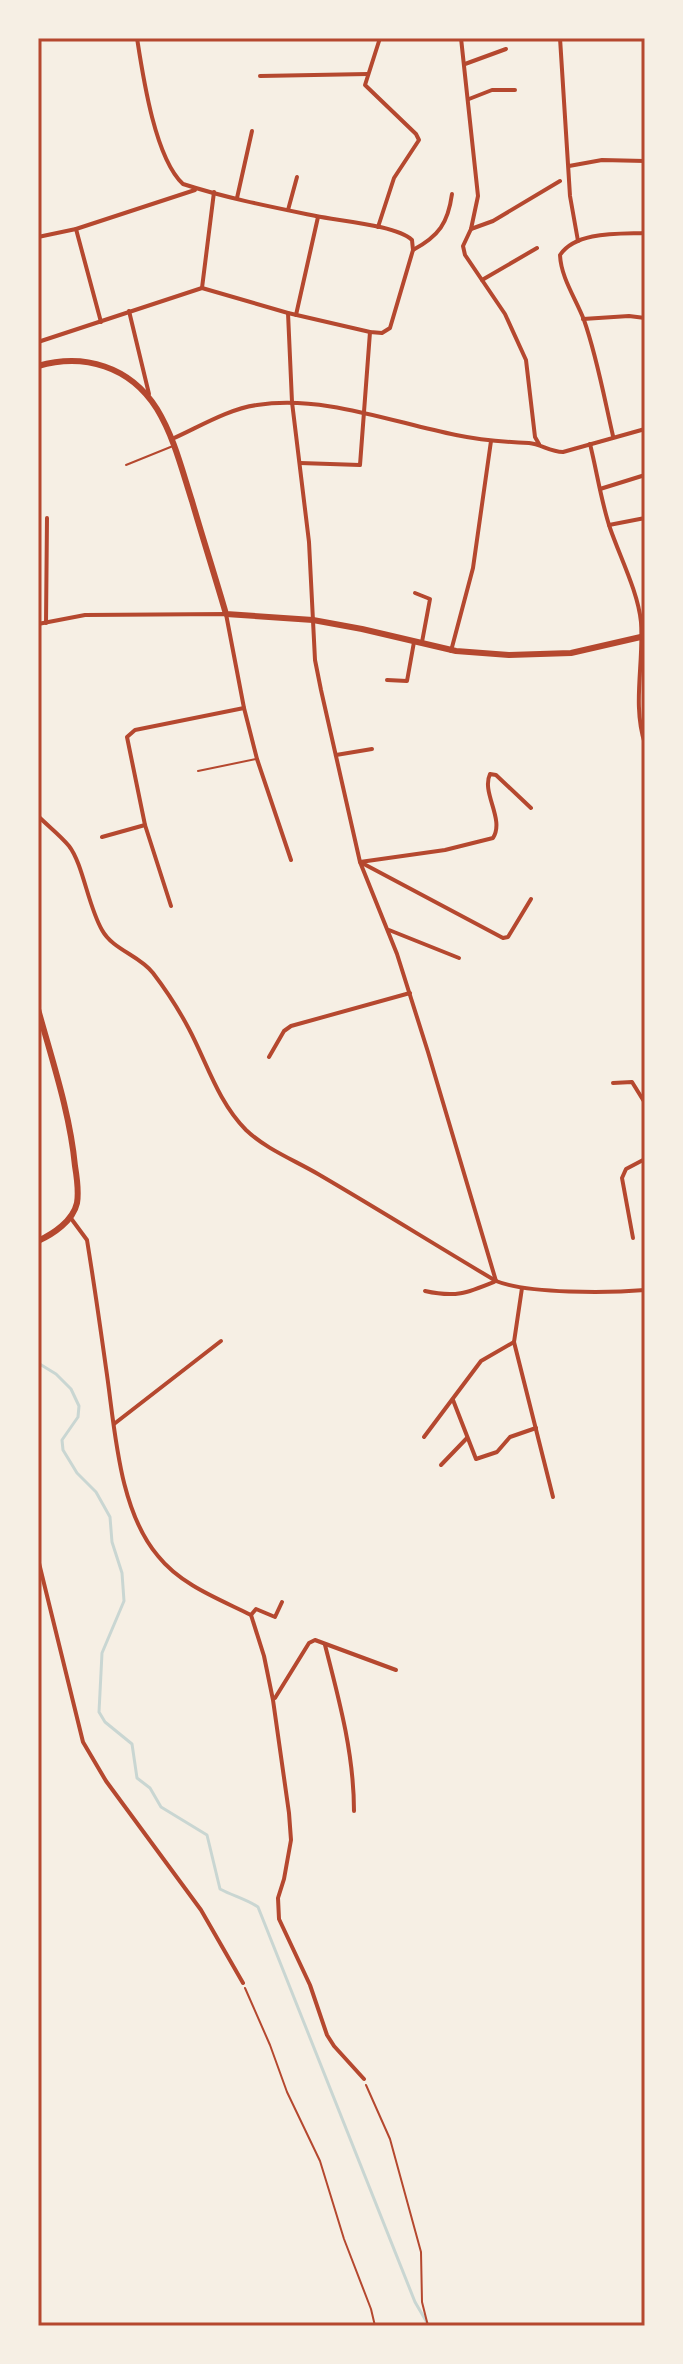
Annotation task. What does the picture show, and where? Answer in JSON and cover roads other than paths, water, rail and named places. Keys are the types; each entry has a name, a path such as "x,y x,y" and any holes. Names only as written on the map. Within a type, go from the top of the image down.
{"street":[{"path":"38,342 202,288 370,332 382,333 390,328 413,247 407,235 183,184 172,174 163,154 137,38"},
{"path":"378,227 394,178 419,140 365,85 380,38"},
{"path":"461,38 478,196 471,229 463,246 465,255 505,314 526,360 534,428 539,444"},
{"path":"560,38 570,196 578,241"},
{"path":"465,64 506,49"},
{"path":"260,76 368,74"},
{"path":"469,99 492,90 515,90"},
{"path":"237,198 252,131"},
{"path":"569,166 602,160 645,161"},
{"path":"288,210 297,177"},
{"path":"471,229 493,221 560,181"},
{"path":"38,237 76,229 197,189"},
{"path":"202,288 214,192"},
{"path":"413,247 435,237 445,222 452,194"},
{"path":"296,315 318,217"},
{"path":"76,229 101,322"},
{"path":"613,436 583,319 560,261 562,251 578,241 596,236 645,233"},
{"path":"482,280 537,248"},
{"path":"129,311 150,399 173,442 226,614 257,759 291,860"},
{"path":"288,313 292,402 309,542 315,660 360,862 389,930 410,993 496,1281"},
{"path":"583,319 645,318"},
{"path":"300,463 360,465 370,332"},
{"path":"38,366 59,360 81,360 102,365 120,373 150,399"},
{"path":"173,442 234,411 254,405 292,402 491,441 539,444 553,452 563,452 645,429"},
{"path":"451,651 473,568 491,441"},
{"path":"590,444 609,525 641,624 640,720 645,744"},
{"path":"600,489 645,475"},
{"path":"46,623 47,518"},
{"path":"609,525 645,518"},
{"path":"415,593 430,599 422,644"},
{"path":"38,624 85,615 226,614 313,620 451,651 509,655 571,653 642,636"},
{"path":"387,680 407,681 414,642"},
{"path":"171,906 145,825 127,742 135,730 244,708"},
{"path":"336,755 372,749"},
{"path":"360,862 445,850 493,838 496,827 488,782 490,774 496,775 531,808"},
{"path":"38,816 70,846 91,910 104,934 143,962 152,973 189,1029 223,1099 245,1129 260,1142 507,1286 572,1291 645,1290"},
{"path":"102,837 145,825"},
{"path":"360,862 503,938 508,937 531,899"},
{"path":"389,930 459,958"},
{"path":"269,1057 284,1031 291,1026 410,993"},
{"path":"38,1009 74,1149 78,1187 77,1205 70,1217 52,1234 38,1241"},
{"path":"613,1083 632,1082 645,1103"},
{"path":"633,1238 622,1178 626,1169 645,1159"},
{"path":"70,1217 87,1240 127,1494 149,1545 187,1582 251,1615 264,1656 286,1785 291,1840 278,1898 279,1919 310,1985 327,2035 364,2079"},
{"path":"425,1291 448,1296 496,1281"},
{"path":"522,1288 514,1342 553,1497"},
{"path":"114,1424 221,1341"},
{"path":"424,1437 481,1361 514,1342"},
{"path":"453,1400 476,1459 497,1452 510,1437 536,1427"},
{"path":"441,1465 468,1437"},
{"path":"38,1559 83,1742 106,1781 201,1910 243,1983"},
{"path":"251,1615 256,1609 275,1617 282,1602"},
{"path":"273,1700 309,1643 315,1640 396,1670"},
{"path":"325,1645 345,1727 354,1811"}],"lane":[{"path":"126,465 173,442"},
{"path":"198,771 257,759"}],"waterway":[{"path":"38,1363 56,1374 71,1389 79,1406 78,1417 62,1440 63,1450 77,1473 96,1492 110,1517 112,1542 122,1573 124,1601 102,1653 99,1712 105,1722 132,1744 137,1778 150,1788 161,1807 207,1835 220,1889 258,1907 415,2302 429,2326"}]}
